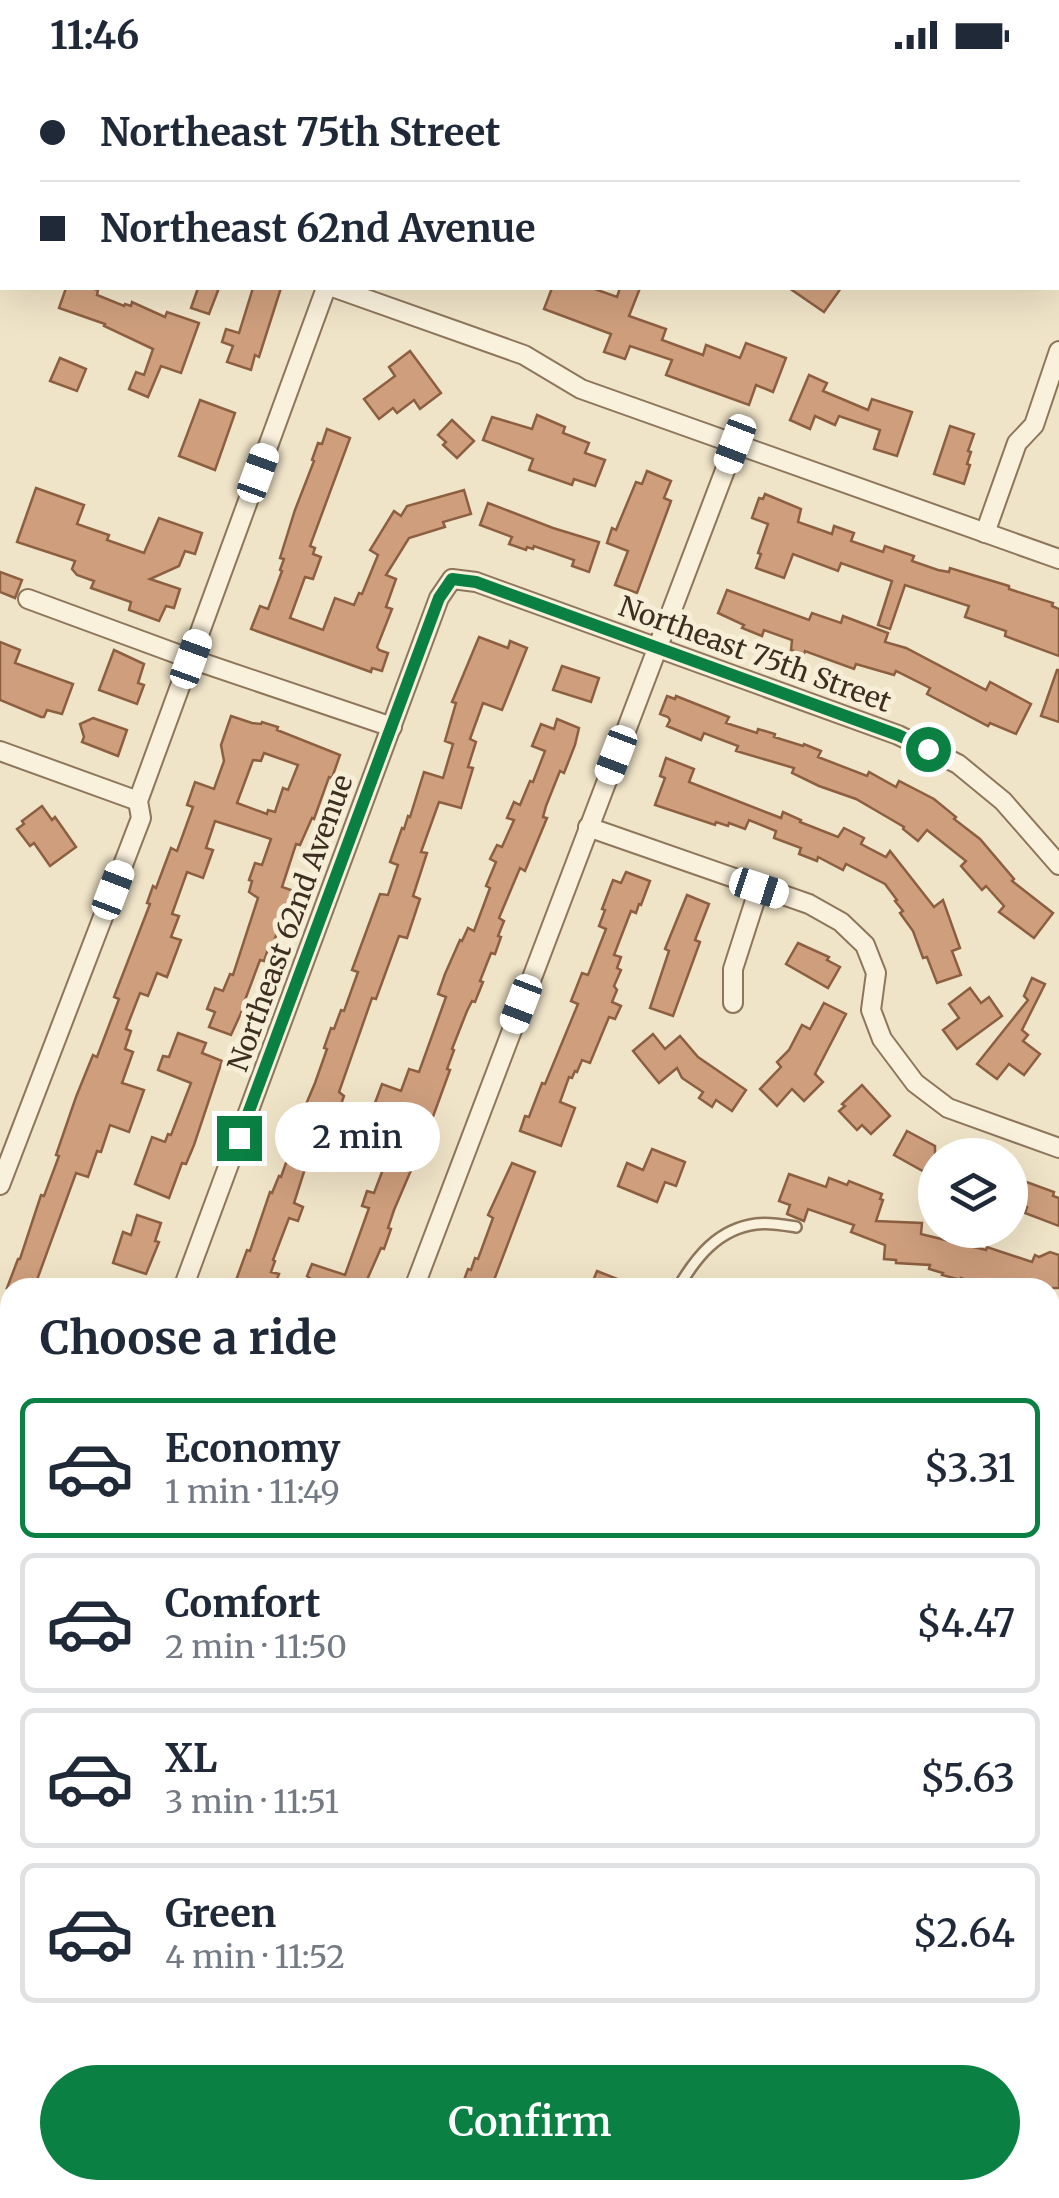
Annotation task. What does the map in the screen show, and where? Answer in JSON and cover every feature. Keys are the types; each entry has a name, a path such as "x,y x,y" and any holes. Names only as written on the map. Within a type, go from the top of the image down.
{"street":[{"path":"0,1185 141,818 138,801 325,290"},
{"path":"340,290 524,355 581,390 1059,559"},
{"path":"985,533 1017,443 1034,425 1059,351"},
{"path":"418,1278 735,444"},
{"name":"Northeast 75th Street","path":"452,579 476,582 898,735 958,764 1003,801 1059,864"},
{"name":"Northeast 62nd Avenue","path":"187,1278 439,598 452,579"},
{"path":"28,600 392,727"},
{"path":"0,752 138,801"},
{"path":"588,826 809,904 842,922 865,946 876,973 871,1010 882,1040 915,1083 948,1108 1059,1148"},
{"path":"732,1003 733,968 759,888"}],"lane":[{"path":"684,1278 696,1258 718,1238 738,1228 760,1223 796,1227"}],"building":[{"path":"65,290 98,290 97,295 124,306 131,306 132,302 165,317 167,312 199,323 181,373 161,366 148,397 129,389 136,372 144,375 153,349 105,324 59,308"},
{"path":"197,290 218,290 209,314 191,308"},
{"path":"252,290 280,290 259,357 255,355 251,370 227,362 233,346 222,342 226,329 239,333"},
{"path":"551,290 598,290 617,297 619,290 639,290 629,316 666,329 662,340 703,355 706,345 740,358 746,343 786,358 773,392 756,385 749,405 666,375 672,360 630,346 625,359 604,352 611,334 544,309"},
{"path":"792,290 840,290 824,312"},
{"path":"410,351 441,393 420,409 414,400 397,413 393,408 379,419 364,399 395,376 389,367"},
{"path":"60,358 86,369 77,391 50,381"},
{"path":"809,375 827,383 823,391 868,410 872,399 912,412 897,456 874,449 880,430 839,416 835,425 815,416 810,429 790,420"},
{"path":"200,400 235,413 215,470 179,456"},
{"path":"537,415 565,427 563,433 589,443 585,453 605,460 595,486 574,479 572,485 529,470 533,459 483,440 492,417 532,429"},
{"path":"452,420 474,441 457,458 438,435"},
{"path":"950,426 974,434 964,484 934,474"},
{"path":"327,429 350,438 310,546 315,548 313,554 321,557 313,579 305,577 290,618 323,630 335,598 354,605 378,555 370,550 394,511 401,516 407,506 464,490 471,514 409,538 386,575 396,579 386,607 392,609 377,647 388,653 382,671 372,668 371,672 251,629 260,606 268,609 282,571 284,559 280,558 295,510 318,443 322,444"},
{"path":"647,471 671,481 664,498 671,501 637,593 615,585 628,551 607,543 636,482 642,484"},
{"path":"36,488 84,505 77,524 144,553 159,518 202,533 195,554 185,551 179,566 150,579 180,589 174,608 166,606 159,621 129,610 131,602 91,588 94,581 72,569 75,561 17,542"},
{"path":"765,494 801,509 798,522 832,534 834,526 854,533 851,541 883,552 885,546 938,570 949,572 950,568 1053,603 1059,609 1059,656 965,617 969,606 905,585 890,629 878,625 892,581 841,563 838,571 793,554 784,578 756,568 768,524 752,518 759,498 763,499"},
{"path":"488,503 599,542 589,572 572,566 574,560 534,546 526,550 509,544 512,537 480,525"},
{"path":"0,572 22,580 15,598 0,592"},
{"path":"727,590 809,620 812,613 841,623 843,616 888,633 885,642 906,648 986,690 990,682 1031,704 1016,734 990,723 988,726 927,694 930,688 896,671 894,675 856,664 854,669 805,651 804,654 791,650 792,640 764,630 762,636 742,628 744,625 718,613"},
{"path":"479,637 508,648 510,641 527,648 502,710 483,703 470,739 476,742 468,767 473,768 461,808 439,802 421,852 427,853 413,896 420,899 407,938 399,936 339,1092 344,1096 330,1135 348,1142 339,1164 310,1153 294,1203 303,1207 298,1221 289,1218 273,1260 271,1272 279,1274 278,1278 237,1278 270,1192 281,1177 297,1129 293,1128 315,1083 331,1028 344,1011 358,972 352,970 380,894 388,895 398,865 390,862 424,772 443,778 453,744 445,741 456,703 452,702"},
{"path":"0,642 20,650 15,663 73,684 62,714 47,710 41,717 0,700"},
{"path":"114,650 144,664 138,683 144,685 137,704 99,690"},
{"path":"562,666 599,678 591,702 553,690"},
{"path":"1059,670 1059,722 1041,716"},
{"path":"667,696 729,717 726,723 804,744 821,751 818,757 867,776 869,772 896,787 899,781 934,799 980,839 1012,881 1053,913 1034,938 999,912 1004,906 986,886 982,890 961,866 966,861 927,830 918,841 904,827 856,799 792,773 794,768 736,751 738,746 704,733 701,740 667,726 670,720 660,714"},
{"path":"231,716 278,727 277,730 340,755 314,819 300,845 296,844 282,887 294,891 273,945 270,944 264,961 260,960 231,1035 209,1027 215,1012 207,1009 215,988 223,991 230,974 233,975 258,898 249,892 249,880 255,863 262,865 271,839 215,821 206,848 213,850 203,878 187,872 172,914 179,916 171,937 181,940 167,977 157,973 148,996 140,993 126,1029 131,1031 125,1049 133,1052 122,1083 144,1090 129,1132 110,1125 88,1177 76,1173 38,1278 11,1278 59,1156 56,1155 76,1097 93,1055 97,1057 119,999 114,997 150,904 147,903 153,886 156,888 171,848 177,851 193,807 187,805 195,782 214,789 224,761 221,745","holes":["264,753 298,765 288,790 283,788 275,812 268,810 267,814 237,803 253,760 261,761"]},
{"path":"93,718 127,730 118,756 82,742 80,724"},
{"path":"557,719 579,728 564,773 560,771 546,806 543,817 547,818 525,871 520,868 499,918 504,921 498,936 501,937 452,1049 447,1069 450,1070 394,1210 384,1249 381,1248 368,1278 310,1278 312,1264 345,1275 369,1208 362,1206 367,1191 374,1193 387,1159 380,1156 391,1126 370,1119 382,1084 401,1091 409,1069 419,1072 446,997 438,994 445,974 468,928 474,931 490,888 486,886 496,862 490,859 497,845 502,847 514,820 507,818 514,802 520,805 545,751 532,746 541,724 554,729"},
{"path":"666,758 694,769 689,782 781,818 783,812 838,837 844,828 864,838 861,844 886,857 890,851 934,907 943,900 960,948 952,951 961,975 937,983 927,957 923,958 913,931 900,913 903,911 885,884 846,864 843,870 818,857 817,861 799,854 801,848 774,838 776,831 749,820 745,829 729,823 715,825 655,805 665,778 660,776"},
{"path":"42,806 76,847 50,866 34,843 30,846 17,829"},
{"path":"626,872 650,881 636,913 631,911 614,955 621,957 617,968 621,970 612,1002 621,1006 615,1019 609,1017 590,1063 582,1060 577,1072 569,1077 560,1102 575,1108 561,1146 520,1131 542,1083 545,1084 578,1004 571,1001 582,973 588,975 606,929 599,926 613,880 621,883"},
{"path":"687,895 709,904 695,940 700,942 673,1016 650,1008 669,951 665,949"},
{"path":"798,943 829,957 827,960 840,967 828,988 786,964"},
{"path":"1032,978 1045,984 1022,1030 1028,1035 1023,1041 1040,1054 1024,1075 1009,1064 997,1079 977,1064 1028,1000 1024,996"},
{"path":"970,988 981,1003 989,997 1002,1016 957,1049 943,1030 959,1018 949,1004"},
{"path":"824,1003 846,1014 815,1074 823,1082 804,1101 792,1089 777,1106 760,1089 781,1067 777,1062 789,1050 802,1025 810,1029"},
{"path":"178,1033 206,1043 202,1053 222,1061 194,1145 186,1164 182,1163 169,1198 135,1184 152,1137 165,1142 171,1135 191,1083 158,1070 163,1056 169,1057"},
{"path":"653,1034 665,1049 680,1036 698,1057 746,1090 732,1111 716,1100 712,1107 699,1098 703,1092 682,1078 677,1068 659,1083 633,1051"},
{"path":"862,1085 890,1116 871,1134 862,1125 857,1130 839,1111"},
{"path":"907,1131 920,1138 918,1168 894,1155"},
{"path":"652,1149 685,1162 676,1186 665,1182 657,1202 618,1186 627,1163 643,1170"},
{"path":"512,1163 535,1172 495,1278 465,1278 475,1258 478,1259 493,1218 488,1215"},
{"path":"789,1174 826,1187 829,1178 847,1185 849,1181 882,1194 876,1221 918,1223 918,1248 990,1248 1032,1262 1035,1255 1050,1252 1059,1255 1059,1278 953,1278 929,1269 930,1265 896,1263 884,1259 885,1245 851,1232 854,1225 808,1209 804,1221 787,1214 790,1205 779,1201"},
{"path":"1028,1183 1054,1192 1053,1196 1059,1198 1059,1226 1028,1214"},
{"path":"137,1215 161,1223 155,1241 159,1242 146,1274 113,1263 123,1232 131,1235"},
{"path":"597,1271 615,1278 594,1278"}],"route":[{"path":"239,1138 439,598 452,579 476,582 928,749"}]}
